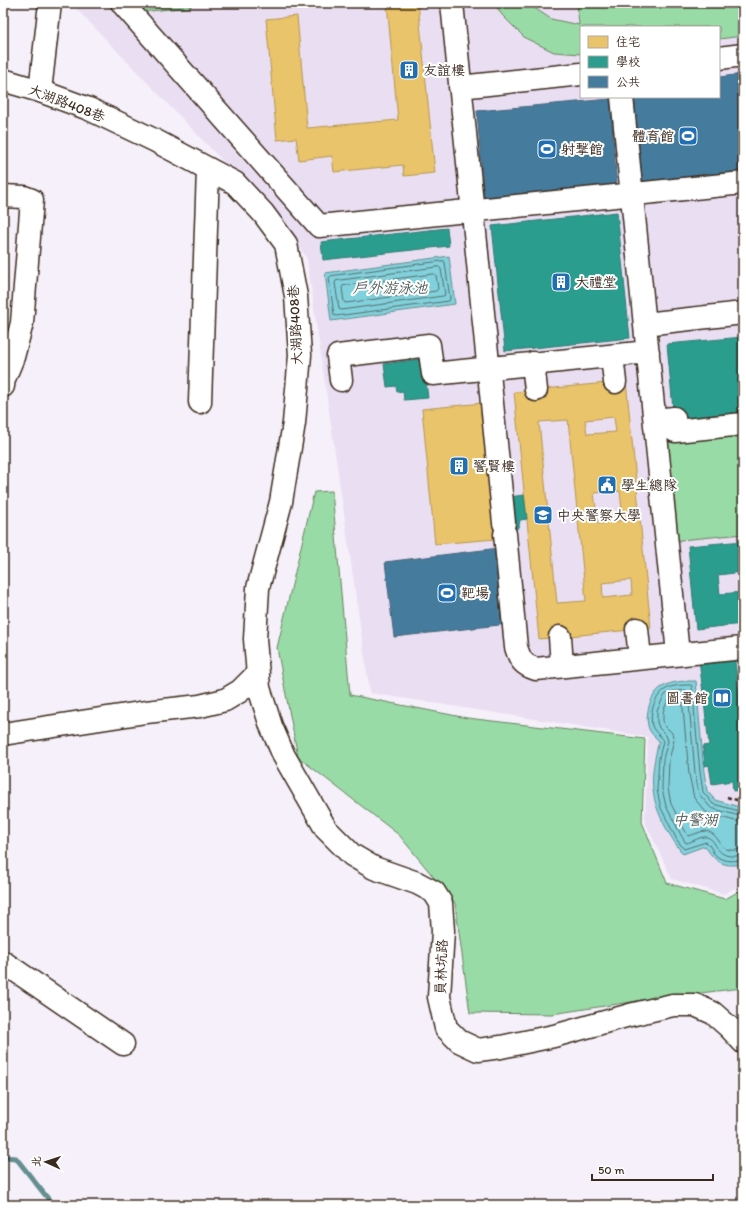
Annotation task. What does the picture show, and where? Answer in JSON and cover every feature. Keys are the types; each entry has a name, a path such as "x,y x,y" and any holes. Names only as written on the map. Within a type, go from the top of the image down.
{"street":[{"path":"40,91 50,3"},
{"path":"122,3 319,226 743,183"},
{"path":"452,3 518,655 528,667 536,669 743,648"},
{"path":"720,58 743,55"},
{"path":"460,88 580,74"},
{"name":"大湖路408巷","path":"3,80 89,108 154,140 235,183 263,213 286,244 296,296 300,355 294,423 281,502 258,588 256,639 259,681"},
{"path":"622,98 678,654"},
{"path":"200,402 208,170"},
{"path":"3,196 24,197 32,200 22,323 13,357 4,378 3,386"},
{"path":"645,324 743,313"},
{"path":"341,380 338,356 429,345 433,374 648,352"},
{"path":"612,356 615,382"},
{"path":"533,363 536,390"},
{"path":"655,420 674,418 675,431 743,424"},
{"path":"637,629 640,658"},
{"path":"560,637 562,666"},
{"path":"3,734 146,712 200,706 226,700 259,681"},
{"name":"員林坑路","path":"259,681 271,726 284,756 326,829 352,855 374,868 423,886 434,892 441,903 443,931 439,997 446,1028 459,1041 478,1050 501,1047 554,1036 673,1005 695,1006 713,1014 730,1028 743,1042"},
{"path":"3,962 123,1044"}],"path":[{"path":"727,797 743,802"}],"shaded area":[{"name":"中央警察大學","path":"71,3 743,3 743,883 724,894 672,879 645,822 648,737 370,693 307,259 290,231"}],"green space":[{"path":"131,3 191,3 191,7 140,12"},
{"path":"494,3 527,3 551,19 579,25 577,3 743,3 743,36 720,39 720,26 580,26 580,54 554,52 525,38 502,15"},
{"path":"743,430 743,534 670,541 660,439"},
{"path":"332,491 350,695 467,718 645,739 642,822 667,883 725,899 743,889 743,988 657,998 552,1014 470,1013 455,903 399,835 298,757 277,648 314,492"}],"water":[{"name":"戶外游泳池","path":"449,256 455,304 331,321 325,273"},
{"name":"中警湖","path":"696,681 707,791 715,800 743,808 743,863 740,865 724,864 716,860 705,846 683,854 664,824 654,798 653,772 659,741 652,734 648,724 647,718 651,700 658,690 666,685 674,682"}],"building: 住宅":[{"name":"友誼樓","path":"418,3 435,173 404,176 403,165 334,172 332,156 299,160 296,138 277,140 266,19 297,16 307,128 398,120 387,4"},
{"path":"626,381 651,628 539,639 514,392","holes":["614,417 616,432 587,434 585,420","568,420 586,601 557,603 539,422","620,491 623,520 598,524 594,493","631,580 632,595 603,598 602,583"]},
{"name":"警賢樓","path":"483,403 496,539 435,544 422,409"}],"building: 學校":[{"name":"大禮堂","path":"617,212 630,338 505,351 492,226"},
{"path":"447,228 449,246 323,260 321,242"},
{"path":"743,337 743,424 675,431 667,344"},
{"path":"423,359 428,398 404,400 403,391 397,392 396,386 387,387 384,364"},
{"path":"524,495 527,519 520,520 519,526 515,531 496,535 509,497"},
{"path":"743,541 743,572 718,575 720,594 743,592 743,624 696,629 688,546"},
{"name":"圖書館","path":"734,654 743,727 743,790 733,791 732,781 712,784 709,765 705,766 703,746 709,745 699,659"}],"building: 公共":[{"name":"體育館","path":"743,74 743,174 638,186 628,98 720,98 720,77"},
{"name":"射撃館","path":"610,99 617,188 484,199 477,111"},
{"name":"靶場","path":"499,548 508,624 394,637 385,562"}],"waterway":[{"path":"3,1157 16,1158 53,1205"}],"place":[{"name":"友誼樓","path":"409,70"},
{"name":"體育館","path":"688,136"},
{"name":"射撃館","path":"547,149"},
{"name":"大禮堂","path":"561,282"},
{"name":"警賢樓","path":"459,466"},
{"name":"學生總隊","path":"607,485"},
{"name":"中央警察大學","path":"543,515"},
{"name":"靶場","path":"447,593"},
{"name":"圖書館","path":"722,698"}]}
